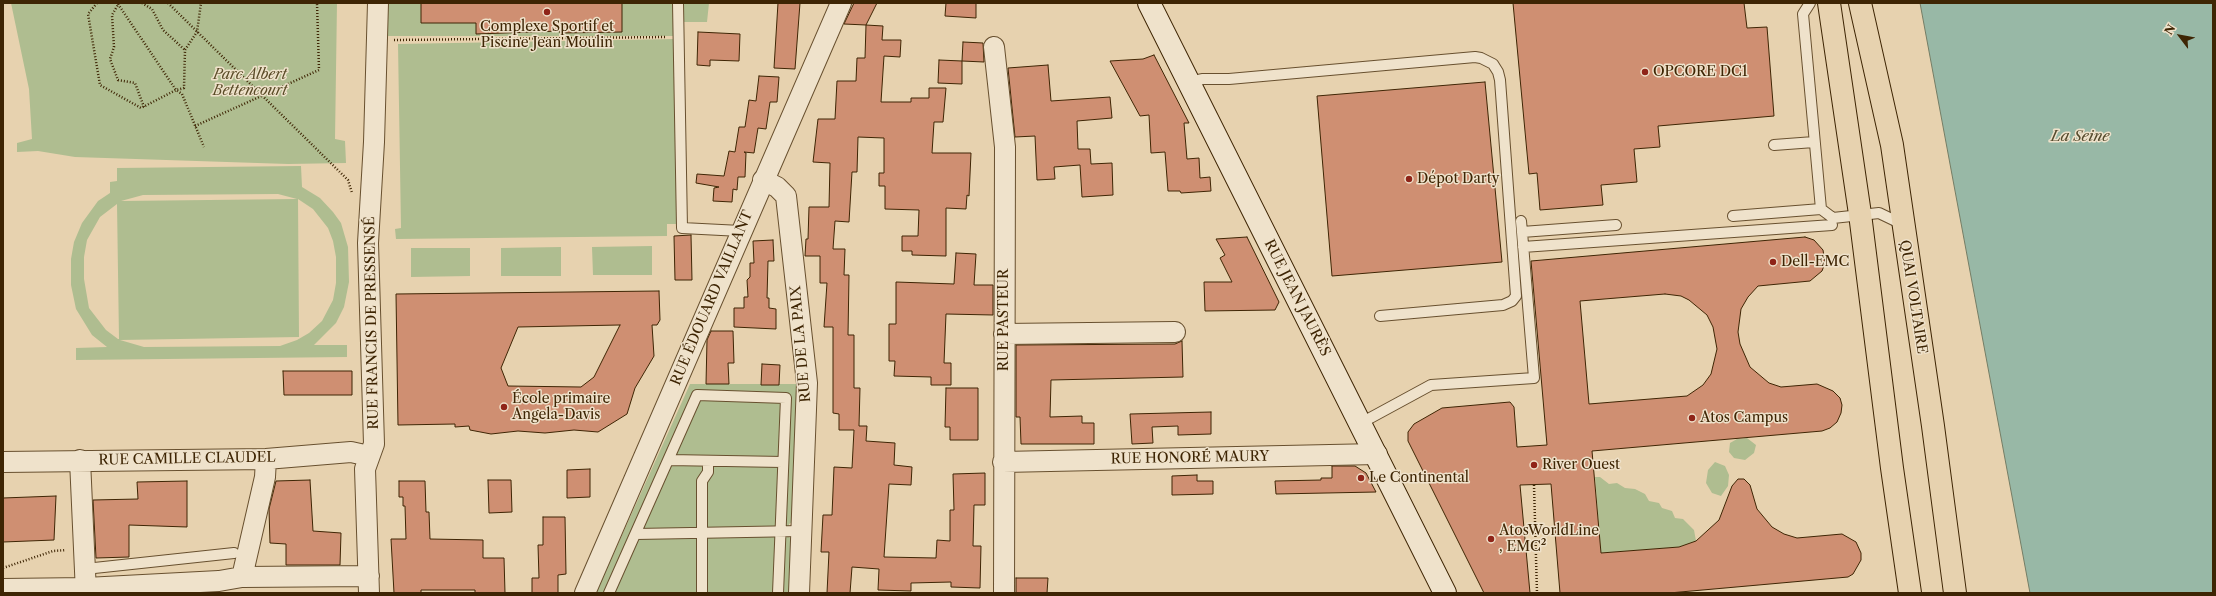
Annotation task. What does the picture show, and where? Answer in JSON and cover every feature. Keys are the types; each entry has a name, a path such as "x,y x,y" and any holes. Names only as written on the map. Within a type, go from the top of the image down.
{"main road":[{"path":"1829,3 1860,214 1892,468 1910,593"},
{"name":"QUAI VOLTAIRE","path":"1860,3 1892,145 1902,224 1933,426 1955,593"}],"street":[{"name":"RUE FRANCIS DE PRESSENSÉ","path":"369,584 365,469 374,444 368,243 374,142 378,3"},
{"name":"RUE ÉDOUARD VAILLANT","path":"585,593 841,3"},
{"name":"RUE JEAN JAURÈS","path":"1149,3 1377,454 1445,593"},
{"name":"RUE PASTEUR","path":"994,47 1006,147 1003,462 1004,593"},
{"name":"RUE DE LA PAIX","path":"763,180 777,187 786,196 807,383 799,593"},
{"path":"1004,334 1175,332"},
{"name":"RUE CAMILLE CLAUDEL","path":"3,462 266,459 351,452 369,456"},
{"name":"RUE HONORÉ MAURY","path":"1003,462 1377,454"},
{"path":"242,577 265,477 266,459"},
{"path":"80,460 85,575"},
{"path":"3,589 85,575 220,587 242,577 369,584"}],"lane":[{"path":"678,3 682,228 742,230"},
{"path":"1810,3 1803,14 1821,209"},
{"path":"1188,82 1203,79 1229,79 1475,57 1481,58 1493,64 1498,72 1501,92 1516,296 1503,305 1380,316"},
{"path":"1774,145 1814,142"},
{"path":"1733,216 1821,209 1833,218 1879,213 1902,224"},
{"path":"1361,423 1431,385 1534,378 1521,221"},
{"path":"1522,232 1616,225"},
{"path":"1523,247 1832,225"},
{"path":"610,593 697,395 786,398 778,593"},
{"path":"669,460 783,462"},
{"path":"702,593 702,481 708,472 708,461"},
{"path":"636,534 801,531"},
{"path":"85,575 234,553"}],"path":[{"path":"97,3 88,14 100,85 141,108 176,90 184,88 185,50 197,32 202,4"},
{"path":"144,107 135,83 118,80 110,59 114,47 112,15 119,3 176,90 182,94 204,147"},
{"path":"142,3 152,10 163,30 185,50"},
{"path":"168,3 348,180 352,194"},
{"path":"195,126 319,70 317,3"},
{"path":"377,40 679,37"},
{"path":"1534,485 1537,593"},
{"path":"3,568 53,551 85,575"}],"green space":[{"name":"Parc Albert Bettencourt","path":"11,3 337,3 335,139 345,141 346,163 288,164 75,157 38,151 17,152 17,143 32,139 29,89"},
{"name":"Complexe Sportif et Piscine Jean Moulin","path":"385,3 709,3 707,22 683,22 683,36 385,36"},
{"path":"675,39 677,224 667,224 667,236 396,239 395,229 401,228 398,44"},
{"path":"301,166 302,187 320,198 333,212 341,223 348,247 349,282 344,307 336,323 314,345 347,345 347,357 76,360 76,348 107,347 92,335 76,309 71,285 71,259 74,242 82,223 98,201 110,193 110,182 117,181 117,168","holes":["278,194 297,199 121,201 143,195","298,199 313,209 328,228 333,241 336,257 336,283 333,300 322,321 309,333 297,340 280,346 144,347 120,340 299,337","117,204 119,339 106,330 89,308 84,279 84,257 87,240 100,217"]},
{"path":"652,246 652,275 593,275 592,247"},
{"path":"561,247 561,276 501,276 501,248"},
{"path":"411,248 470,248 470,276 411,277"},
{"path":"690,384 799,384 794,521 789,524 789,537 793,540 791,593 596,593"},
{"path":"1747,438 1756,445 1754,453 1745,460 1734,458 1729,452 1730,443 1737,439"},
{"path":"1715,462 1725,466 1729,475 1728,486 1721,496 1712,493 1706,483 1708,470"},
{"path":"1595,477 1600,477 1609,484 1617,483 1625,488 1635,489 1645,494 1649,501 1659,503 1662,508 1672,511 1675,518 1683,519 1694,530 1696,541 1679,547 1601,553"}],"water":[{"name":"La Seine","path":"1920,3 2213,3 2213,593 2030,593"}],"building":[{"path":"421,3 622,3 622,32 560,33 560,31 476,34 476,23 421,23"},
{"path":"778,3 800,3 795,69 774,68"},
{"path":"854,3 877,3 866,25 844,24"},
{"path":"946,3 976,3 976,18 945,16"},
{"name":"OPCORE DC1","path":"1513,3 1744,3 1747,28 1767,27 1774,116 1658,126 1660,147 1634,149 1637,182 1601,185 1603,205 1540,210 1537,173 1529,174"},
{"path":"866,25 883,26 882,40 901,40 900,57 884,56 881,102 911,102 911,98 929,98 929,88 946,88 943,122 934,122 932,153 971,153 969,196 967,195 966,209 946,208 946,256 912,255 912,251 902,251 902,236 918,236 919,210 885,209 885,186 879,186 879,173 884,173 884,138 858,137 857,172 852,172 849,222 835,221 833,249 845,249 844,275 849,275 848,335 854,335 854,388 860,388 859,426 867,426 866,441 895,443 894,465 912,467 911,485 889,484 884,557 936,558 937,540 950,541 950,510 954,510 953,474 985,473 985,505 974,505 973,546 981,546 980,588 951,587 951,582 911,583 911,591 878,590 879,569 852,567 850,593 827,593 829,552 821,552 823,515 832,515 834,467 852,468 854,430 839,430 839,414 833,413 833,327 824,327 827,283 820,283 820,256 805,256 806,239 808,239 809,207 829,207 830,163 813,162 818,119 835,119 837,81 856,81 857,58 865,58"},
{"path":"698,32 740,34 739,61 710,60 710,66 697,65"},
{"path":"963,42 983,43 984,62 962,61"},
{"path":"1154,55 1189,123 1184,123 1187,159 1199,158 1200,178 1210,177 1211,191 1181,193 1180,191 1168,191 1165,152 1151,153 1149,115 1140,116 1110,61 1143,59"},
{"path":"939,60 962,61 962,84 938,83"},
{"path":"1048,65 1051,101 1110,97 1112,118 1077,121 1078,149 1090,149 1091,164 1112,163 1113,195 1082,197 1080,165 1054,167 1055,179 1037,180 1035,136 1015,137 1008,68"},
{"path":"759,76 779,77 777,102 770,102 766,129 758,128 754,153 744,152 746,153 745,177 738,177 737,190 733,189 732,202 713,201 714,188 719,187 696,183 697,174 724,176 729,151 735,152 739,127 745,127 749,100 756,101"},
{"name":"Dépot Darty","path":"1485,82 1502,262 1332,276 1317,96"},
{"path":"691,235 692,280 675,280 674,236"},
{"path":"1247,237 1279,302 1275,310 1205,311 1204,282 1232,282 1220,258 1225,255 1216,239"},
{"name":"Atos Campus","path":"1805,237 1814,240 1823,250 1825,263 1822,271 1810,281 1758,286 1748,297 1741,309 1738,332 1740,344 1750,367 1769,383 1781,387 1817,384 1833,391 1840,398 1842,405 1841,413 1837,422 1830,428 1822,431 1592,451 1601,553 1679,547 1696,541 1719,520 1732,486 1738,479 1744,479 1750,485 1757,509 1772,527 1784,534 1797,538 1842,534 1856,542 1861,553 1861,560 1853,574 1848,577 1669,593 1560,593 1551,484 1520,485 1530,593 1484,593 1408,441 1408,432 1414,424 1442,408 1510,402 1514,407 1517,447 1547,445 1531,261","holes":["1665,294 1681,296 1689,300 1707,315 1713,327 1717,349 1711,374 1703,385 1687,396 1589,404 1580,301"]},
{"path":"773,240 774,261 768,261 767,298 769,298 769,308 776,309 776,329 734,327 734,308 744,308 744,297 748,297 747,280 750,277 750,263 754,263 753,241"},
{"path":"956,253 976,254 974,285 993,285 993,315 946,314 944,363 951,363 951,385 931,385 931,377 894,376 895,361 889,361 889,324 896,324 896,282 954,284"},
{"path":"659,291 660,320 657,325 652,325 654,356 635,388 627,414 598,432 574,430 545,433 518,431 491,434 470,430 469,426 455,427 455,424 398,425 396,294","holes":["620,325 594,377 581,387 508,386 501,368 518,327"]},
{"path":"711,331 733,331 734,363 728,363 729,384 706,384 707,340"},
{"path":"1182,341 1183,377 1051,380 1050,417 1082,416 1082,423 1094,423 1094,444 1021,444 1020,417 1016,417 1016,345 1175,344"},
{"path":"762,364 780,365 779,385 761,385"},
{"path":"283,371 352,371 352,395 284,395"},
{"path":"946,388 978,388 978,440 950,440 950,427 945,427"},
{"path":"1211,412 1211,434 1178,435 1178,426 1152,427 1153,443 1132,444 1130,414"},
{"path":"1332,466 1355,466 1366,473 1376,492 1276,494 1275,481 1321,480 1321,478 1332,478"},
{"path":"590,469 590,497 567,498 567,470"},
{"path":"1197,475 1197,481 1213,481 1213,494 1172,495 1172,476"},
{"path":"310,480 313,531 341,533 340,565 286,565 286,544 270,543 269,509 276,481"},
{"path":"488,480 511,480 512,512 489,513"},
{"path":"187,481 187,527 129,525 129,557 96,558 93,500 138,499 137,482"},
{"path":"399,481 425,481 426,512 429,512 430,539 483,540 483,558 504,558 505,593 475,593 475,590 421,590 421,593 394,593 391,539 406,539 405,506 403,506 403,497 399,497"},
{"path":"56,496 54,540 3,542 3,498"},
{"path":"543,517 565,517 566,574 558,575 558,593 532,593 532,578 539,578 538,545 543,545"},
{"path":"1016,578 1048,578 1047,593 1016,593"}],"place":[{"name":"Complexe Sportif et Piscine Jean Moulin","path":"547,12"},
{"name":"OPCORE DC1","path":"1645,72"},
{"name":"Dépot Darty","path":"1409,179"},
{"name":"Dell-EMC","path":"1773,262"},
{"name":"École primaire Angela-Davis","path":"504,407"},
{"name":"Atos Campus","path":"1692,418"},
{"name":"River Ouest","path":"1534,465"},
{"name":"Le Continental","path":"1361,478"},
{"name":"AtosWorldLine , EMC²","path":"1491,539"}]}
